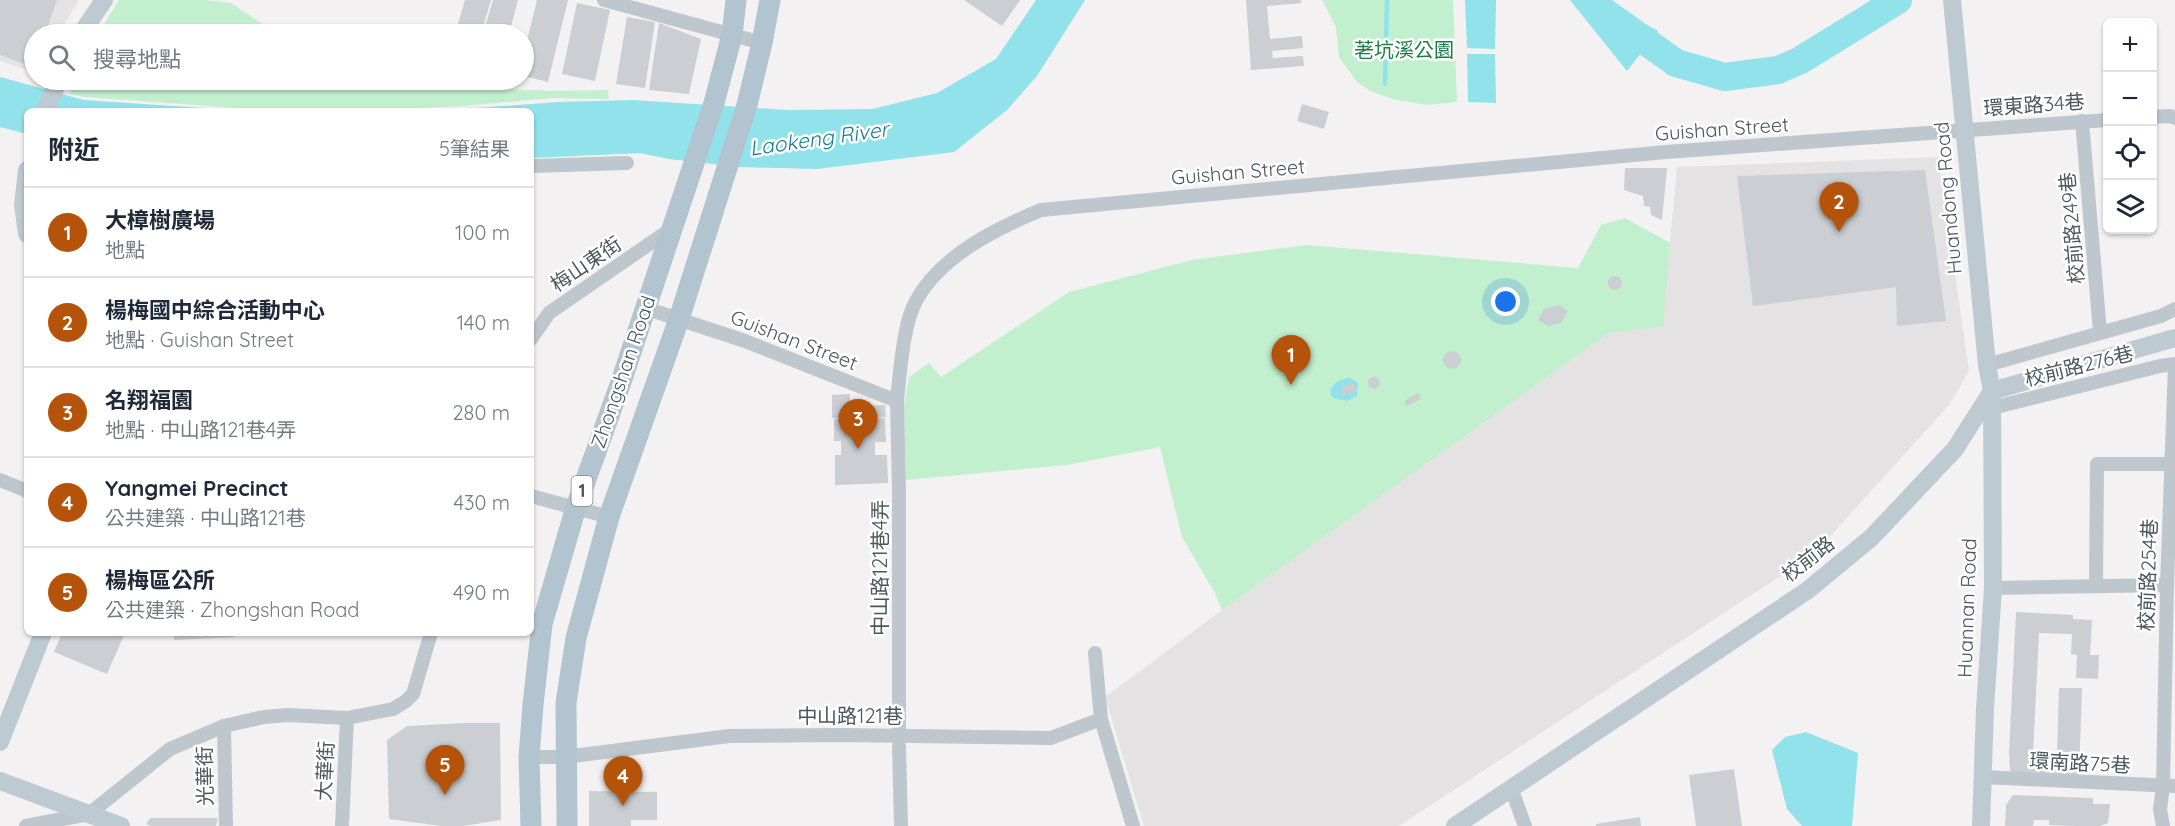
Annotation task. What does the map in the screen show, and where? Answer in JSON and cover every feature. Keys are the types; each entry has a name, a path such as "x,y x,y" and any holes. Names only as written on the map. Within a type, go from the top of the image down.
{"main road":[{"name":"1","path":"732,34 736,0"},
{"name":"1","path":"762,43 770,0"},
{"name":"Zhongshan Road","path":"531,826 529,757 542,624 576,507 714,103 732,34"},
{"name":"Zhongshan Road","path":"567,826 566,703 576,638 609,517 679,319 747,105 762,43"}],"street":[{"path":"88,24 104,0"},
{"path":"604,0 762,43"},
{"name":"Huandong Road","path":"1952,0 1992,400"},
{"path":"46,108 54,90"},
{"path":"2157,117 2175,118"},
{"name":"環東路34巷","path":"1964,129 2103,120"},
{"name":"校前路249巷","path":"2082,121 2100,332"},
{"name":"Guishan Street","path":"645,308 745,341 897,400 904,339 915,301 942,268 961,253 1007,224 1041,210 1666,152 1964,129"},
{"path":"534,166 627,163"},
{"path":"24,196 24,212"},
{"name":"梅山東街","path":"534,335 549,313 671,229"},
{"path":"1987,365 2161,316 2175,309"},
{"path":"1992,400 2175,338"},
{"name":"校前路276巷","path":"1992,400 2175,364"},
{"name":"校前路254巷","path":"2163,826 2160,809 2169,786 2166,585 2172,523 2171,464 2175,364"},
{"name":"中山路121巷4弄","path":"897,400 901,826"},
{"name":"Huannan Road","path":"1981,826 1985,708 1993,588 1992,400"},
{"name":"校前路","path":"1455,826 1817,582 1872,537 1955,449 1992,400"},
{"path":"2096,586 2097,464 2171,464"},
{"path":"0,480 24,490"},
{"path":"534,497 609,517"},
{"path":"1993,588 2166,585"},
{"path":"0,742 42,636"},
{"path":"26,826 89,814 170,749 224,726 264,717 288,715 347,718 393,709 406,701 412,693 430,636"},
{"path":"1095,653 1101,719 1133,826"},
{"name":"大華街","path":"342,826 347,718"},
{"name":"中山路121巷","path":"529,757 565,757 729,736 899,741 1051,738 1101,719"},
{"name":"光華街","path":"224,726 226,826"},
{"name":"環南路75巷","path":"1983,777 2169,786"},
{"path":"0,781 121,826"},
{"path":"1510,788 1525,826"}],"shaded area":[{"path":"0,0 79,0 64,24 24,24 24,69 0,61"},
{"path":"1938,157 1969,371 1949,405 1814,554 1399,826 1144,826 1105,697 1222,610 1609,333 1662,327 1677,167"}],"green space":[{"path":"119,0 206,0 231,3 262,24 104,24"},
{"name":"荖坑溪公園","path":"1322,0 1453,0 1457,102 1428,105 1396,100 1372,92 1357,82 1339,57 1336,27"},
{"path":"72,90 608,90 609,99 553,98 414,108 237,108 84,97 70,94"},
{"path":"1625,218 1670,243 1663,327 1609,333 1222,610 1215,593 1182,537 1160,447 1067,465 906,480 904,406 909,377 929,363 941,377 1069,292 1192,260 1307,245 1578,268 1601,225"}],"water":[{"path":"1036,0 1085,0 1037,76 1007,110 954,152 817,169 739,167 669,159 640,153 534,158 534,108 477,108 558,102 633,100 788,110 873,109 937,93 996,59"},
{"path":"1465,0 1496,0 1495,49 1467,48"},
{"path":"1570,0 1610,0 1622,11 1658,31 1627,71"},
{"path":"1467,54 1495,54 1496,103 1468,102"},
{"path":"0,77 24,84 24,90 47,90 84,100 203,108 24,108 24,133 0,127"},
{"path":"1350,378 1358,383 1357,396 1347,401 1333,398 1330,392 1335,383"},
{"path":"1806,732 1858,753 1852,826 1802,826 1787,809 1772,750 1785,737"}],"building":[{"path":"0,0 57,0 49,24 24,24 24,64 0,55"},
{"path":"465,0 491,0 484,24 458,24"},
{"path":"493,0 518,0 512,24 486,24"},
{"path":"537,0 568,0 548,82 534,78 534,24 531,24"},
{"path":"964,0 1020,0 1002,26"},
{"path":"1246,0 1301,0 1301,3 1267,6 1270,39 1302,36 1303,48 1272,51 1273,58 1303,56 1304,66 1251,70"},
{"path":"577,3 610,10 595,81 562,74"},
{"path":"627,17 655,22 645,88 616,84"},
{"path":"659,23 701,39 689,94 649,90"},
{"path":"1302,104 1329,112 1324,129 1297,121"},
{"path":"1625,168 1667,168 1662,220 1651,215 1650,207 1644,206 1643,196 1624,190"},
{"path":"1925,170 1946,321 1897,326 1896,287 1753,306 1737,176"},
{"path":"1615,276 1620,278 1622,283 1620,288 1615,290 1610,288 1608,283 1610,278"},
{"path":"1559,305 1568,311 1561,323 1548,326 1538,320 1544,309"},
{"path":"1452,351 1458,354 1461,360 1458,366 1452,369 1446,366 1443,360 1446,354"},
{"path":"1374,376 1379,379 1380,385 1375,389 1369,387 1368,380"},
{"path":"1354,383 1356,392 1342,395 1341,387"},
{"path":"1418,393 1421,399 1407,406 1404,401"},
{"path":"850,394 850,406 885,405 886,417 832,418 832,395"},
{"path":"885,418 886,442 875,442 875,455 887,455 888,483 835,485 835,455 841,455 841,441 834,441 834,419"},
{"path":"2016,612 2073,615 2073,619 2092,620 2090,655 2099,655 2098,679 2076,678 2077,655 2071,654 2072,634 2039,633 2033,753 2057,753 2059,688 2082,688 2079,778 2018,777 2010,770"},
{"path":"61,636 124,636 107,674 54,652"},
{"path":"173,636 235,636 235,637 174,640"},
{"path":"500,723 501,820 463,826 441,826 389,819 387,740 407,726"},
{"path":"1734,769 1742,826 1696,826 1689,775"},
{"path":"589,791 657,792 657,820 631,820 631,826 589,826"},
{"path":"2013,795 2093,798 2093,804 2110,804 2108,823 2100,826 2049,825 2049,820 2034,820 2033,826 2005,826 2006,805"},
{"path":"1640,817 1641,826 1596,826 1596,824"},
{"path":"150,818 218,818 216,826 151,826 146,824"}],"waterway":[{"path":"1385,84 1387,0"},
{"name":"Laokeng River","path":"1588,0 1676,63 1725,77 1778,70 1799,61 1898,0"}],"place":[{"name":"楊梅國中綜合活動中心","path":"1839,232"},
{"name":"大樟樹廣場","path":"1291,385"},
{"name":"名翔福園","path":"858,449"},
{"name":"楊梅區公所","path":"445,795"},
{"name":"Yangmei Precinct","path":"623,806"}]}
